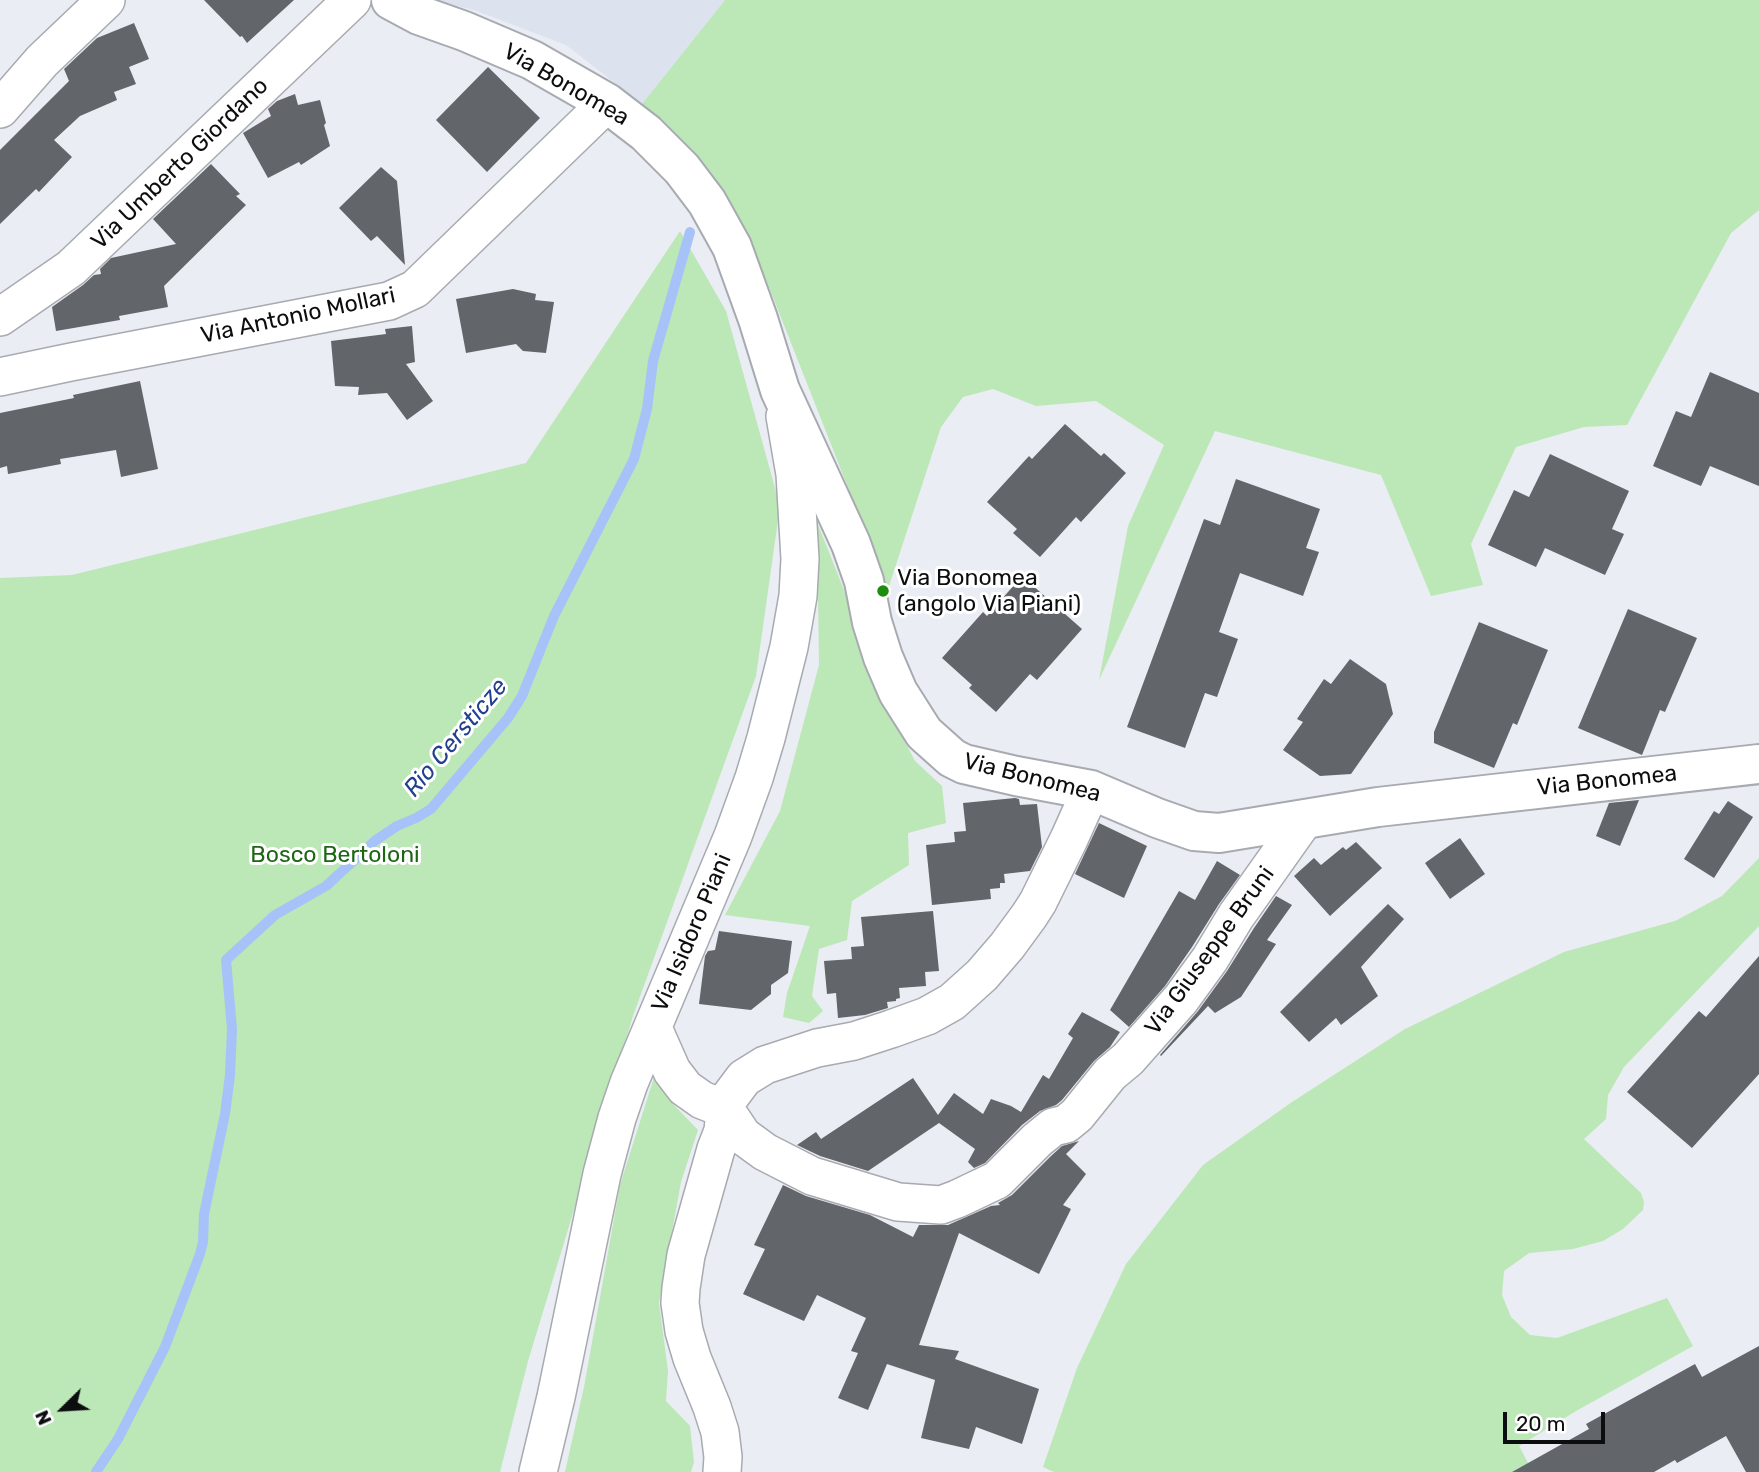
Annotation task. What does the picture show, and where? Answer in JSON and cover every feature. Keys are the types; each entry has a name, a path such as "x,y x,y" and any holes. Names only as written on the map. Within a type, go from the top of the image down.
{"street":[{"path":"0,109 42,61 106,0"},
{"name":"Via Umberto Giordano","path":"0,317 71,268 352,0"},
{"name":"Via Bonomea","path":"391,0 419,15 532,60 607,103 646,132 682,169 706,202 732,247 780,390 851,544 864,581 872,622 883,657 903,701 924,733 952,758 964,764 1016,776 1091,790 1194,831 1219,833 1378,807 1759,764"},
{"name":"Via Antonio Mollari","path":"0,377 389,301 415,289 607,103"},
{"name":"Via Isidoro Piani","path":"538,1472 608,1149 629,1083 733,836 754,778 789,647 798,596 800,559 794,474 780,390"},
{"path":"722,1472 720,1433 684,1331 680,1303 682,1272 723,1131 729,1098 744,1078 765,1065 891,1029 927,1016 952,1002 982,975 1030,916 1091,790"},
{"name":"Via Giuseppe Bruni","path":"653,1028 672,1071 685,1088 702,1100 725,1109 743,1136 765,1152 812,1177 836,1185 898,1202 941,1205 997,1180 1037,1140 1053,1127 1066,1124 1077,1115 1110,1074 1128,1059 1181,999 1304,820"}],"shaded area":[{"path":"432,0 725,0 642,104 566,45 474,10"}],"green space":[{"path":"725,0 1759,0 1759,210 1731,233 1627,425 1584,427 1516,447 1471,544 1483,585 1431,596 1381,475 1215,431 1099,680 1128,526 1164,445 1096,401 1036,406 993,389 963,397 941,427 888,589 765,277 699,166 642,104"},
{"name":"Bosco Bertoloni","path":"680,231 726,311 780,506 756,676 633,1016 528,1361 500,1472 0,1472 0,578 72,575 526,463"},
{"path":"817,522 846,595 871,677 915,761 942,786 946,823 908,833 909,865 852,901 847,940 819,949 812,996 823,1011 809,1023 783,1017 787,993 810,926 725,915 780,811 819,665"},
{"path":"1759,858 1759,926 1624,1067 1608,1095 1606,1119 1584,1139 1641,1193 1643,1210 1623,1229 1603,1241 1573,1249 1529,1253 1504,1271 1502,1295 1511,1317 1530,1335 1557,1338 1667,1298 1693,1346 1519,1446 1533,1472 1054,1472 1043,1467 1077,1368 1126,1264 1203,1165 1292,1102 1405,1029 1564,952 1675,921 1722,896"},
{"path":"656,1071 672,1103 698,1130 681,1182 659,1303 668,1371 666,1401 690,1426 694,1462 691,1472 565,1472 584,1387 620,1185"}],"building":[{"path":"204,0 294,0 247,43"},
{"path":"134,23 149,59 129,67 136,84 114,92 117,100 80,116 54,140 72,157 39,192 36,189 0,224 0,150 69,81 64,69 97,38"},
{"path":"488,67 540,118 487,172 436,120"},
{"path":"295,94 298,105 320,100 330,146 301,165 299,162 268,178 243,133 271,116 268,109 277,101"},
{"path":"211,164 240,194 236,196 246,205 164,286 168,307 119,316 120,320 56,331 52,307 94,275 101,274 100,269 111,258 176,244 153,219"},
{"path":"381,167 397,181 405,265 377,236 371,241 339,208"},
{"path":"513,289 536,294 535,300 554,302 546,353 523,351 516,344 466,353 456,299"},
{"path":"412,326 415,362 406,364 433,401 407,420 387,393 358,395 359,387 335,386 331,341 386,334 385,329"},
{"path":"1710,372 1759,393 1759,486 1710,466 1701,486 1653,466 1676,411 1691,417"},
{"path":"140,381 158,469 121,477 116,450 60,459 61,464 8,474 7,466 0,468 0,413"},
{"path":"1065,424 1101,456 1104,453 1126,473 1081,522 1076,517 1040,557 1013,533 1017,529 987,502 1029,456 1032,459"},
{"path":"1550,454 1629,491 1612,529 1624,534 1605,575 1545,548 1536,567 1488,545 1514,490 1529,497"},
{"path":"1236,479 1320,509 1306,548 1319,552 1303,596 1240,573 1219,632 1238,639 1217,697 1205,693 1185,748 1127,727 1204,519 1220,525"},
{"path":"1022,576 1082,629 1037,680 1030,674 996,712 969,688 972,685 942,658 983,612 987,616"},
{"path":"1628,609 1697,638 1665,712 1660,710 1642,755 1578,728"},
{"path":"1479,622 1548,650 1517,725 1513,723 1494,768 1434,743 1434,732"},
{"path":"1350,659 1386,684 1393,714 1351,774 1320,776 1283,750 1303,722 1297,719 1324,679 1331,684"},
{"path":"1019,799 1020,805 1037,804 1042,847 1030,871 1004,874 1005,883 1000,883 1000,888 990,889 991,899 932,905 926,845 955,842 954,832 966,831 963,803"},
{"path":"1639,800 1620,846 1596,836 1609,803"},
{"path":"1728,801 1753,817 1714,878 1684,859 1714,811 1719,814"},
{"path":"1099,823 1147,846 1124,898 1075,874"},
{"path":"1460,838 1485,874 1450,899 1425,863"},
{"path":"1356,842 1382,868 1330,916 1294,876 1314,858 1321,865 1343,847 1346,850"},
{"path":"1217,861 1240,875 1165,986 1129,1027 1110,1010 1179,891 1195,900"},
{"path":"1276,896 1292,905 1267,940 1276,944 1241,997 1215,1013 1208,1006 1161,1056 1227,971"},
{"path":"1388,904 1404,919 1361,967 1378,996 1341,1025 1336,1018 1309,1042 1280,1012"},
{"path":"933,911 939,971 925,972 926,986 899,988 900,998 887,1002 888,1008 865,1015 838,1018 836,993 827,994 824,961 852,959 851,947 864,946 861,917"},
{"path":"719,931 792,941 788,973 771,985 771,994 751,1010 699,1004 705,956 708,951 715,950"},
{"path":"1759,956 1759,1074 1692,1148 1627,1092 1699,1011 1706,1017"},
{"path":"1082,1012 1120,1032 1110,1047 1094,1061 1062,1100 1040,1111 1022,1125 985,1163 974,1168 968,1162 975,1149 939,1123 868,1171 820,1156 797,1145 816,1132 821,1139 913,1078 938,1115 954,1093 983,1114 991,1099 1021,1112 1043,1075 1049,1079 1073,1038 1068,1034"},
{"path":"1079,1141 1066,1154 1086,1174 1063,1205 1071,1209 1039,1274 959,1233 919,1345 959,1351 955,1359 1039,1389 1022,1444 976,1427 969,1449 921,1438 935,1380 887,1364 868,1410 838,1398 858,1353 851,1351 866,1318 817,1295 804,1321 743,1294 765,1249 754,1245 783,1185 806,1196 870,1215 913,1237 919,1225 948,1225 991,1206 1000,1205 998,1203 1012,1195 1062,1146"},
{"path":"1759,1346 1759,1472 1746,1472 1726,1436 1677,1463 1675,1460 1654,1472 1512,1472 1589,1429 1586,1424 1695,1364 1702,1377"}],"waterway":[{"name":"Rio Cersticze","path":"96,1472 118,1439 165,1347 200,1254 204,1214 225,1114 230,1075 232,1029 226,960 275,915 326,886 376,840 431,809 508,718 522,696 554,616 634,459 647,409 653,361 690,232"}],"place":[{"name":"Via Bonomea (angolo Via Piani)","path":"883,591"}]}
